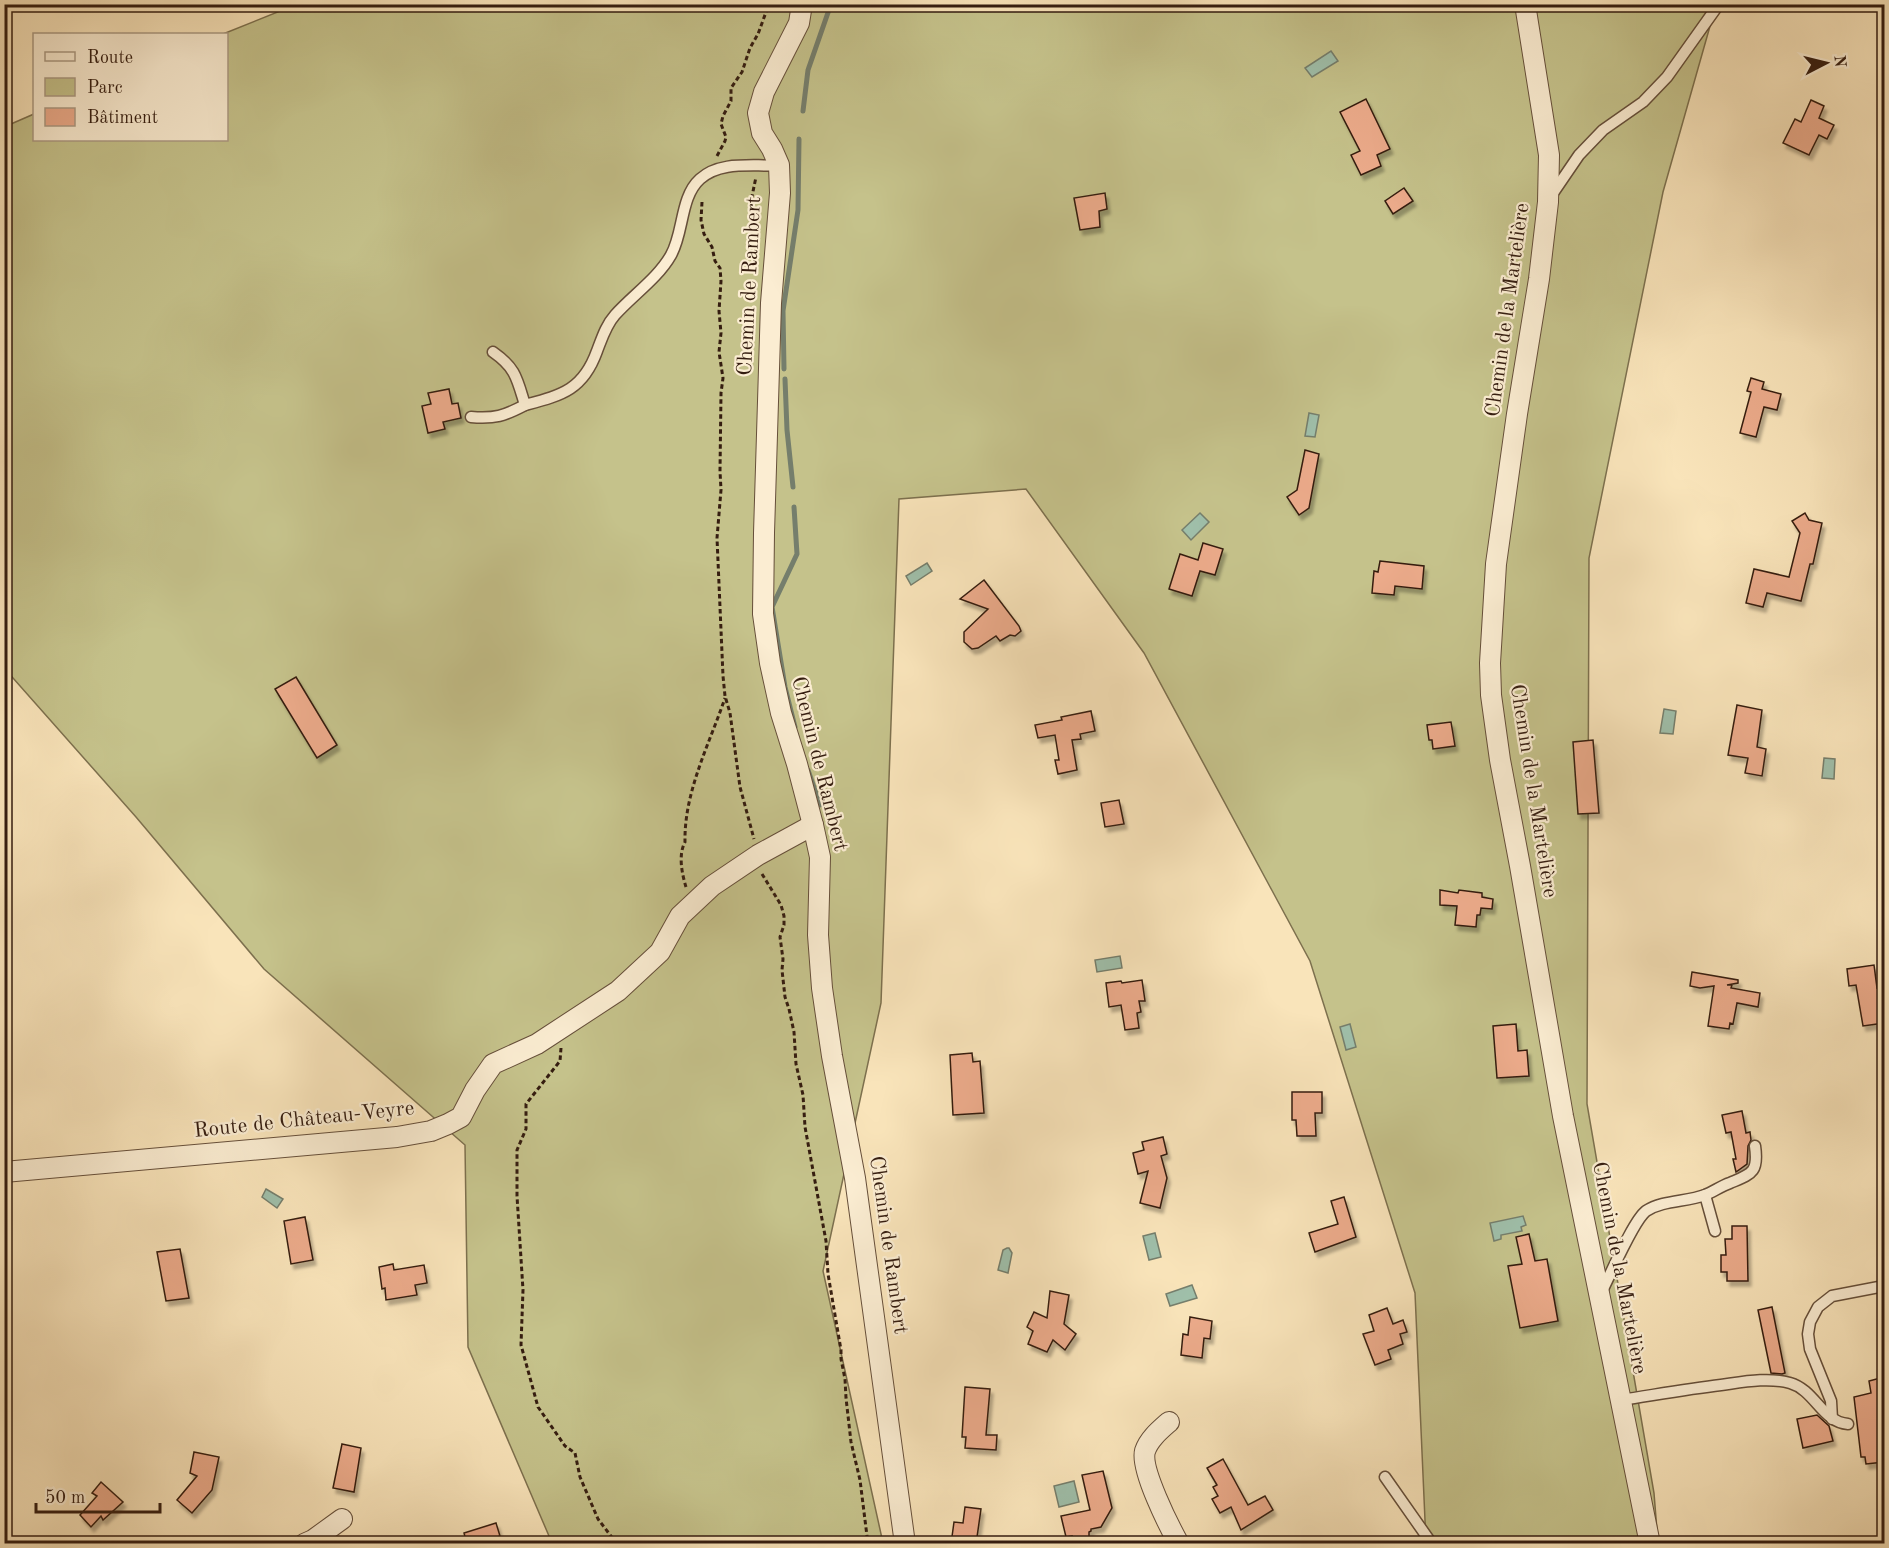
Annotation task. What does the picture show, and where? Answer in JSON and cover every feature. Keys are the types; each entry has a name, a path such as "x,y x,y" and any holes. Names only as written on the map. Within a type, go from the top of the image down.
{"street":[{"name":"Chemin de Rambert","path":"802,4 799,23 764,92 758,113 762,133 780,165 780,193 771,303 763,614 770,663 781,713 797,764 820,857 818,935 822,988 855,1178 905,1544"},
{"name":"Chemin de la Martelière","path":"1526,4 1548,154 1548,201 1539,279 1496,564 1490,663 1491,695 1500,760 1563,1116 1650,1544"},
{"name":"Route de Château-Veyre","path":"4,1172 417,1135 448,1124 461,1117 475,1090 493,1064 537,1044 618,991 660,952 680,916 712,886 758,855 813,825"},
{"path":"1169,1422 1155,1435 1145,1449 1144,1461 1162,1512 1179,1544"},
{"path":"304,1544 342,1519"}],"lane":[{"path":"1548,201 1579,155 1603,129 1643,102 1667,77 1719,4"},
{"path":"471,417 503,416 525,405 552,398 569,390 583,379 592,367 605,331 614,316 672,254 692,188 701,178 712,171 735,166 780,165"},
{"path":"493,352 508,362 518,380 525,405"},
{"path":"1600,1296 1629,1238 1646,1212 1659,1205 1705,1195 1730,1182 1745,1178 1755,1164 1755,1146"},
{"path":"1705,1195 1715,1231"},
{"path":"1832,1419 1831,1401 1810,1349 1808,1334 1810,1322 1818,1307 1832,1296 1884,1286"},
{"path":"1621,1400 1746,1382 1791,1383 1811,1396 1832,1419 1840,1424 1848,1424"},
{"path":"1385,1477 1432,1544"}],"path":[{"path":"712,171 716,157 725,141 726,136 722,124 723,116 731,100 731,88 742,72 769,4"},
{"path":"703,198 701,220 704,234 712,247 722,281 719,311 721,333 719,352 723,378 721,490 717,538 720,645 725,696 730,713 740,787 761,872 781,905 784,916 780,937 785,997 794,1032 805,1127 826,1241 828,1274 845,1379 851,1442 860,1480 868,1544"},
{"path":"691,906 681,861 682,846 685,842 686,812 693,793 694,781 725,696"},
{"path":"561,1028 560,1061 526,1104 526,1129 517,1150 517,1196 523,1290 522,1345 538,1407 565,1446 574,1453 580,1477 598,1519 617,1544"}],"green space":[{"path":"295,5 1716,5 1663,192 1589,558 1587,1104 1654,1493 1658,1543 1426,1543 1415,1293 1310,961 1144,653 1026,489 899,499 881,1003 823,1271 883,1543 552,1543 468,1347 465,1145 264,969 136,817 5,669 4,127 33,114 33,141 228,141 228,33 225,33"}],"shaded area":[{"path":"1331,51 1338,61 1312,77 1305,68"},
{"path":"1309,413 1319,415 1315,437 1305,436"},
{"path":"1200,513 1209,522 1191,540 1182,530"},
{"path":"927,563 932,571 911,585 906,576"},
{"path":"1664,709 1676,711 1673,734 1660,733"},
{"path":"1824,758 1835,759 1834,779 1822,778"},
{"path":"1120,956 1122,968 1097,972 1095,960"},
{"path":"1350,1024 1356,1047 1346,1050 1340,1027"},
{"path":"266,1189 283,1199 277,1208 262,1197"},
{"path":"1523,1216 1526,1225 1521,1227 1522,1231 1501,1235 1501,1239 1494,1241 1490,1223"},
{"path":"1155,1233 1161,1257 1149,1260 1143,1236"},
{"path":"1007,1248 1012,1253 1008,1273 998,1270 1003,1250"},
{"path":"1192,1285 1197,1298 1170,1306 1166,1294"},
{"path":"1074,1481 1079,1502 1059,1507 1054,1486"}],"building":[{"path":"1366,99 1390,149 1377,155 1381,166 1361,175 1351,155 1360,151 1340,112"},
{"path":"1811,100 1824,106 1819,118 1834,125 1827,139 1819,135 1809,155 1783,143 1795,119 1801,122"},
{"path":"1404,188 1413,201 1393,214 1385,201"},
{"path":"1105,193 1107,209 1099,211 1100,227 1080,230 1074,198"},
{"path":"1751,378 1764,382 1762,389 1781,394 1777,410 1764,407 1756,437 1740,433 1751,392 1747,391"},
{"path":"449,389 452,404 458,403 461,418 443,422 445,429 428,433 422,406 431,404 428,393"},
{"path":"1305,450 1319,454 1309,508 1299,515 1287,497 1297,490"},
{"path":"1805,513 1809,520 1822,523 1813,564 1810,564 1801,601 1767,593 1763,607 1746,603 1754,569 1789,577 1800,533 1792,521"},
{"path":"1203,543 1223,549 1215,575 1200,571 1192,596 1169,589 1180,554 1198,560"},
{"path":"1380,561 1424,566 1422,589 1395,586 1394,595 1372,593 1374,571 1378,572"},
{"path":"984,580 1021,631 1015,636 1010,635 1000,641 996,636 978,648 972,649 964,642 964,632 988,609 960,599"},
{"path":"296,677 337,745 317,758 275,689"},
{"path":"1737,705 1762,710 1757,747 1766,749 1762,776 1745,773 1748,758 1728,755"},
{"path":"1091,711 1095,731 1080,734 1081,739 1072,740 1077,770 1058,774 1055,760 1059,760 1055,735 1038,738 1035,725"},
{"path":"1451,722 1455,746 1433,749 1427,725"},
{"path":"1593,740 1599,813 1578,814 1573,742"},
{"path":"1119,800 1124,824 1105,827 1101,803"},
{"path":"1440,890 1482,893 1482,897 1493,899 1492,909 1481,908 1480,915 1477,915 1476,927 1455,925 1457,906 1440,905"},
{"path":"1874,965 1877,988 1882,987 1884,1023 1863,1026 1856,985 1849,986 1847,969"},
{"path":"1692,972 1738,980 1738,983 1727,985 1732,985 1731,988 1760,993 1758,1007 1737,1003 1733,1024 1730,1023 1729,1029 1708,1026 1714,986 1700,988 1690,986"},
{"path":"1142,980 1145,1001 1139,1001 1141,1012 1137,1013 1139,1028 1125,1030 1121,1005 1109,1007 1106,983"},
{"path":"1516,1024 1518,1051 1527,1050 1529,1076 1497,1078 1493,1026"},
{"path":"972,1053 973,1062 980,1061 984,1113 953,1115 950,1055"},
{"path":"1292,1092 1322,1092 1322,1113 1315,1113 1316,1136 1297,1136 1296,1120 1292,1120"},
{"path":"1742,1111 1746,1133 1750,1132 1751,1140 1748,1146 1747,1164 1736,1172 1731,1132 1726,1133 1722,1115"},
{"path":"1163,1137 1167,1154 1161,1156 1167,1178 1160,1208 1140,1203 1148,1171 1138,1174 1133,1153 1144,1150 1142,1142"},
{"path":"1344,1197 1356,1237 1315,1252 1309,1233 1338,1224 1331,1201"},
{"path":"305,1217 313,1260 291,1264 284,1221"},
{"path":"1732,1226 1747,1226 1748,1281 1727,1281 1727,1272 1721,1272 1721,1255 1726,1255 1725,1239 1732,1239"},
{"path":"1529,1234 1535,1261 1547,1259 1558,1321 1520,1328 1508,1266 1522,1264 1516,1237"},
{"path":"180,1249 189,1298 166,1301 157,1252"},
{"path":"393,1264 394,1270 424,1265 427,1283 415,1285 417,1295 386,1300 379,1267"},
{"path":"1050,1291 1069,1295 1064,1324 1076,1334 1065,1350 1053,1340 1047,1352 1028,1344 1033,1331 1027,1327 1034,1312 1047,1318"},
{"path":"1772,1307 1785,1373 1782,1374 1771,1373 1758,1310"},
{"path":"1387,1308 1393,1324 1403,1320 1407,1332 1400,1334 1403,1344 1388,1350 1391,1359 1375,1365 1363,1334 1374,1331 1369,1315"},
{"path":"1190,1317 1212,1321 1210,1339 1204,1338 1202,1358 1181,1355 1183,1334 1188,1335"},
{"path":"1884,1377 1884,1391 1878,1392 1884,1462 1866,1464 1865,1457 1861,1457 1854,1397 1871,1393 1869,1381"},
{"path":"965,1387 990,1389 986,1435 997,1435 996,1450 965,1448 966,1437 962,1437"},
{"path":"1817,1415 1829,1426 1833,1441 1803,1448 1797,1419"},
{"path":"342,1444 361,1448 354,1492 333,1488"},
{"path":"194,1452 219,1457 212,1490 192,1513 177,1500 197,1476 190,1473"},
{"path":"1223,1459 1248,1505 1265,1496 1273,1510 1241,1530 1231,1507 1220,1513 1212,1499 1218,1496 1213,1487 1217,1485 1207,1468"},
{"path":"1103,1471 1112,1508 1101,1527 1091,1529 1089,1532 1089,1544 1072,1544 1072,1536 1066,1537 1061,1516 1090,1510 1082,1475"},
{"path":"101,1482 123,1502 103,1520 101,1516 91,1527 80,1515 97,1496 92,1493"},
{"path":"965,1507 981,1509 976,1544 951,1544 954,1522 963,1523"},
{"path":"496,1523 500,1536 488,1540 489,1544 467,1544 464,1533"}],"waterway":[{"path":"803,111 808,70 831,4"},
{"path":"784,369 783,311 798,210 799,139"},
{"path":"785,379 793,487"},
{"path":"794,507 797,554 772,607 785,687 795,727"},
{"path":"808,770 820,805"}]}
